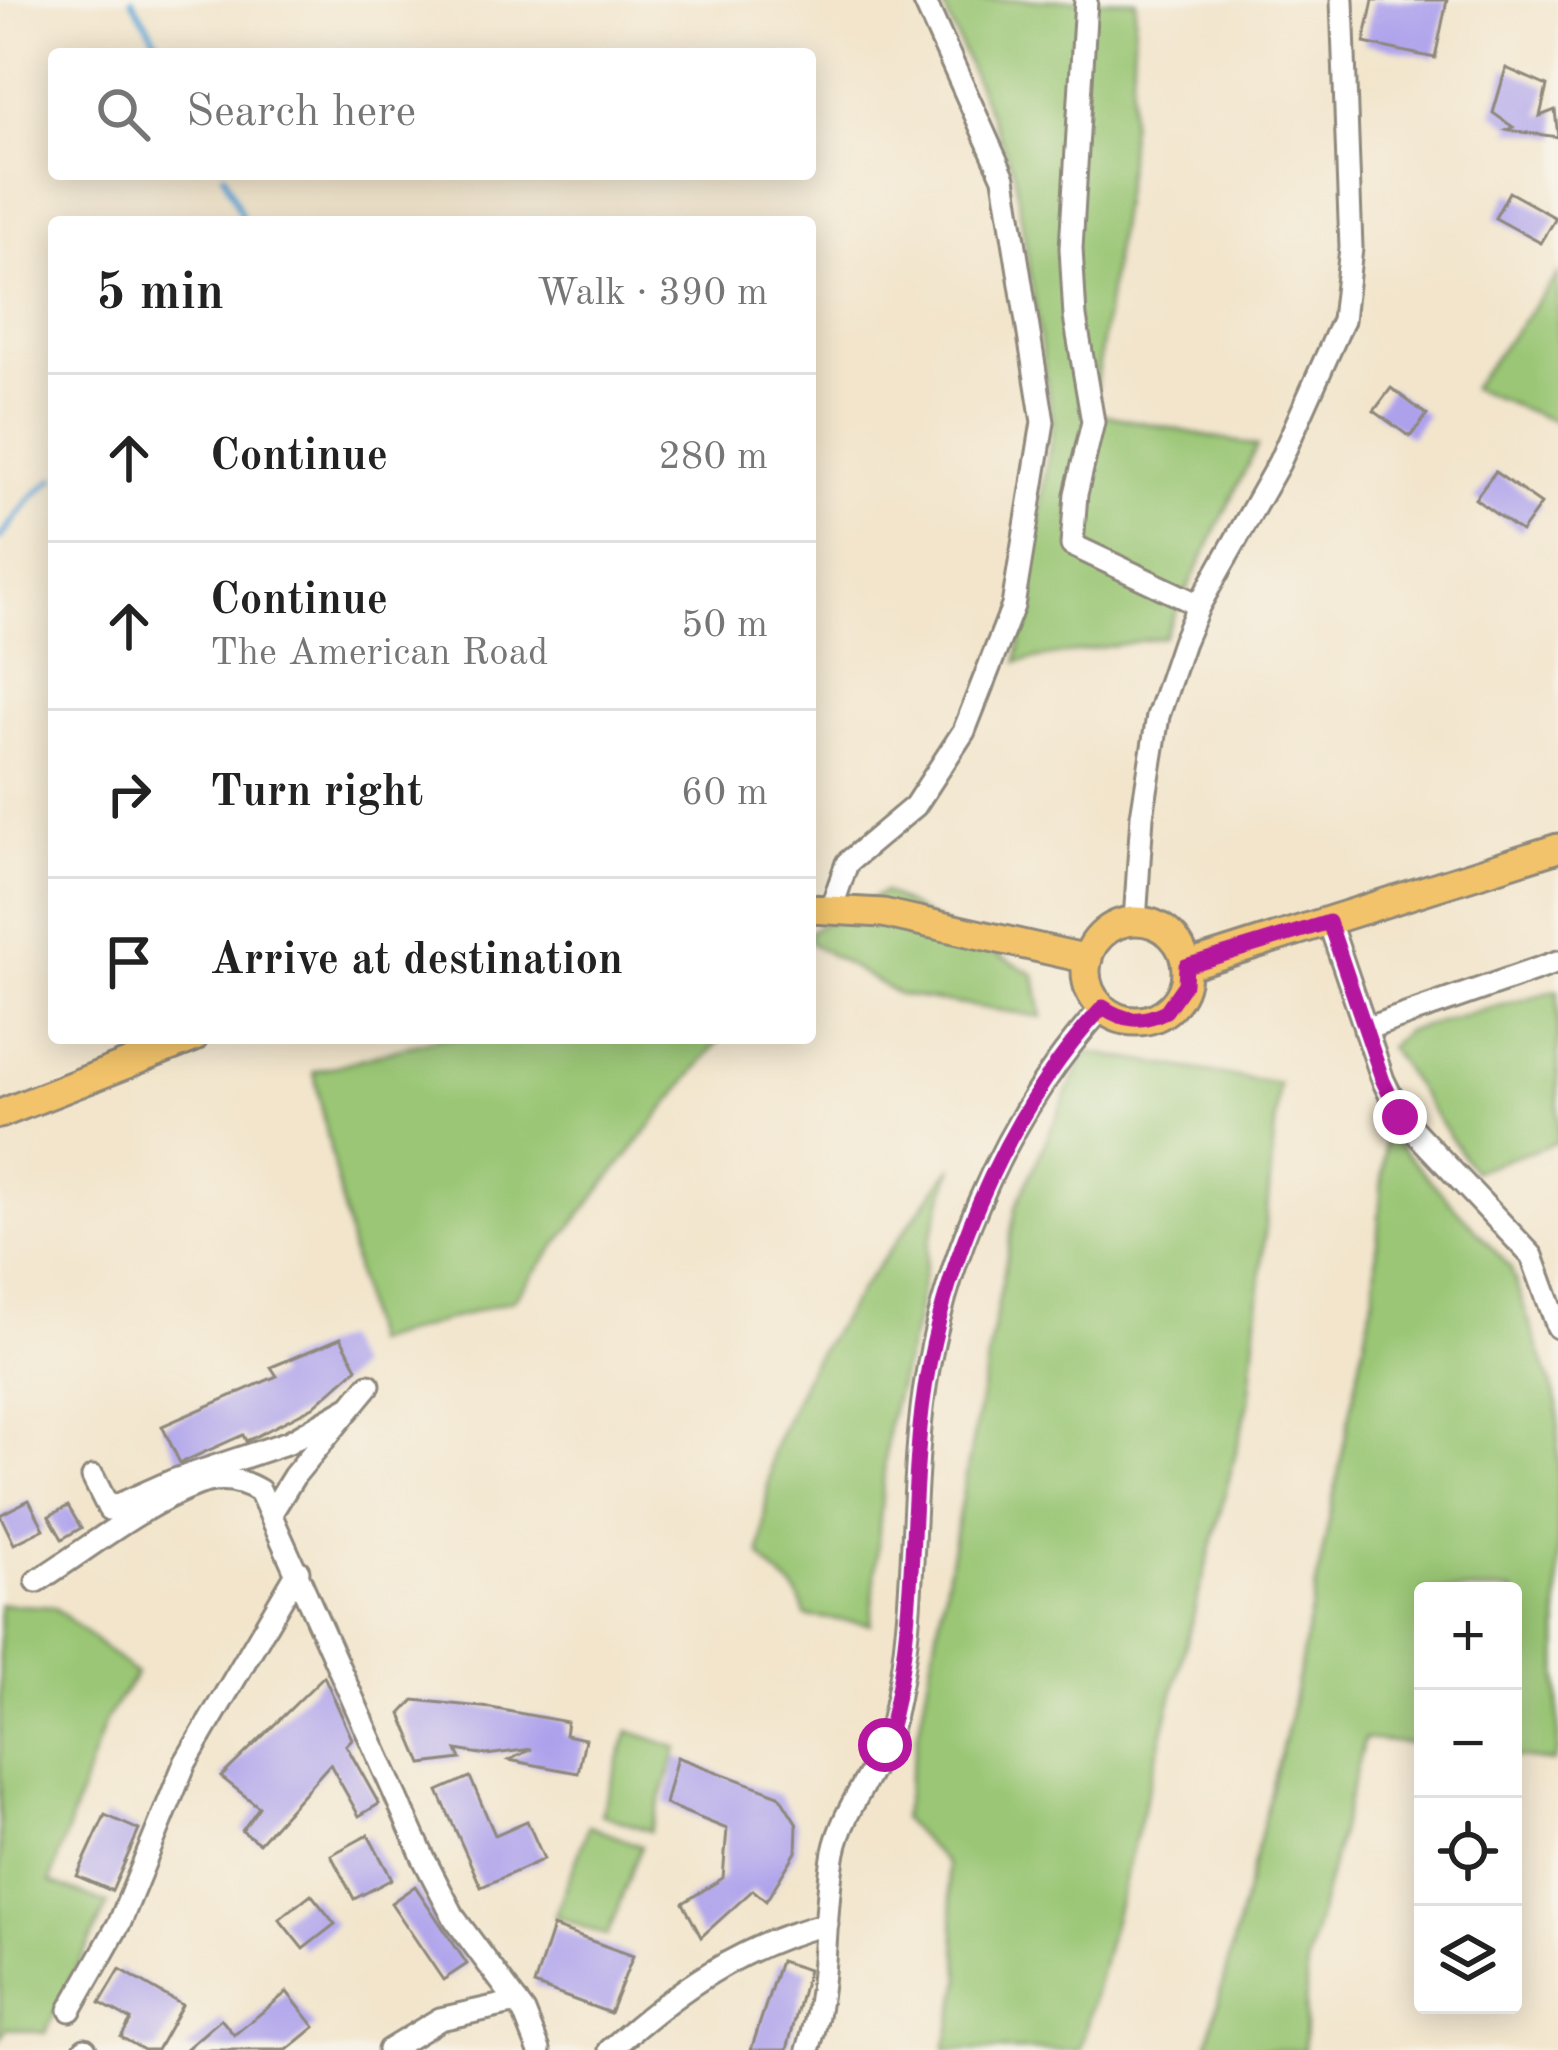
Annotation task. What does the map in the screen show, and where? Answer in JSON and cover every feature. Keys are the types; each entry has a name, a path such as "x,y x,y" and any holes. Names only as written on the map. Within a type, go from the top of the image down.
{"main road":[{"path":"1186,966 1558,848"},
{"path":"820,909 884,913 1088,959"},
{"path":"1135,921 1164,929 1175,939 1186,966 1185,984 1166,1011 1133,1021 1103,1007 1088,985 1088,959 1105,932 1135,921"},
{"path":"0,1114 178,1044"}],"street":[{"path":"820,909 847,863 915,806 964,731 1013,606 1043,422 1004,178 924,0"},
{"path":"1086,0 1071,248 1075,317 1093,422 1076,494 1072,545 1198,605"},
{"path":"1135,921 1142,816 1158,716 1198,605 1280,463 1343,320 1351,248 1342,0"},
{"path":"1329,922 1400,1117 1532,1256 1558,1327"},
{"path":"1365,1029 1558,962"},
{"path":"808,2050 826,1973 835,1849 893,1719 909,1589 920,1427 935,1336 989,1184 1025,1111 1065,1048 1103,1007"},
{"path":"271,1513 294,1476 369,1385"},
{"path":"93,1477 110,1509 172,1481 289,1442 352,1406"},
{"path":"37,1581 143,1513 200,1483 246,1482 260,1491 424,1859 455,1919 517,2002 539,2050"},
{"path":"70,2010 120,1922 184,1762 298,1571"},
{"path":"610,2050 685,1989 744,1952 781,1935 827,1924"},
{"path":"388,2050 440,2018 517,2002"}],"green space":[{"path":"941,0 1136,0 1128,159 1092,412 1257,446 1164,637 1017,662 1053,423 1014,172"},
{"path":"1558,275 1558,423 1471,388"},
{"path":"884,892 1035,975 1042,1017 900,995 816,946 816,928"},
{"path":"1558,990 1558,1142 1473,1171 1389,1047 1406,1031"},
{"path":"415,1044 716,1044 513,1300 371,1343 314,1072"},
{"path":"1086,1052 1279,1084 1249,1402 1080,2050 945,2050 961,1980 946,1864 902,1819 1016,1207"},
{"path":"1385,1131 1510,1267 1558,1404 1558,1750 1553,1762 1522,1758 1522,1582 1414,1582 1414,1744 1364,1739 1307,1962 1304,2050 1206,2050 1290,1716 1374,1293"},
{"path":"953,1166 929,1243 915,1325 888,1425 871,1624 806,1616 791,1586 760,1554 772,1451 810,1366"},
{"path":"0,1604 54,1607 136,1674 105,1720 50,1882 108,1904 45,2033 7,2028 0,2040"},
{"path":"629,1731 678,1748 650,1831 601,1814"},
{"path":"589,1826 641,1846 607,1936 555,1916"}],"building":[{"path":"1373,0 1447,0 1435,58 1364,43"},
{"path":"1506,68 1547,86 1540,116 1555,110 1558,137 1507,130 1513,127 1493,113"},
{"path":"1509,192 1556,218 1541,243 1495,218"},
{"path":"1391,388 1427,415 1410,437 1374,411"},
{"path":"1495,472 1541,504 1521,532 1475,499"},
{"path":"341,1338 357,1368 313,1407 246,1441 243,1435 180,1463 162,1426 277,1376 271,1367"},
{"path":"29,1500 44,1529 14,1544 0,1515"},
{"path":"68,1506 81,1528 62,1539 49,1516"},
{"path":"324,1676 352,1739 346,1745 379,1804 359,1816 330,1764 259,1843 242,1831 259,1807 221,1777"},
{"path":"414,1700 567,1722 565,1735 585,1739 578,1773 509,1760 532,1749 486,1755 457,1750 461,1759 422,1764 401,1714"},
{"path":"677,1757 779,1795 797,1824 796,1852 766,1901 753,1890 701,1937 683,1903 723,1878 727,1829 665,1804"},
{"path":"470,1777 495,1835 527,1821 544,1859 481,1887 438,1791"},
{"path":"105,1815 139,1830 112,1891 77,1876"},
{"path":"368,1835 392,1879 354,1899 331,1855"},
{"path":"415,1886 467,1964 443,1980 391,1903"},
{"path":"311,1894 335,1924 303,1949 279,1919"},
{"path":"553,1927 633,1956 610,2013 534,1985"},
{"path":"780,1961 808,1970 787,2050 751,2050"},
{"path":"120,1969 182,2005 157,2050 144,2050 121,2037 131,2020 100,2003"},
{"path":"287,1992 315,2027 287,2050 185,2050 221,2019 234,2035"}],"waterway":[{"path":"132,0 161,48"},
{"path":"226,180 242,216"},
{"path":"0,538 48,484"}],"route":[{"path":"885,1745 900,1682 920,1427 935,1336 989,1184 1025,1111 1065,1048 1103,1007 1133,1021 1166,1011 1185,984 1186,966 1329,922 1383,1081 1400,1117"}]}
